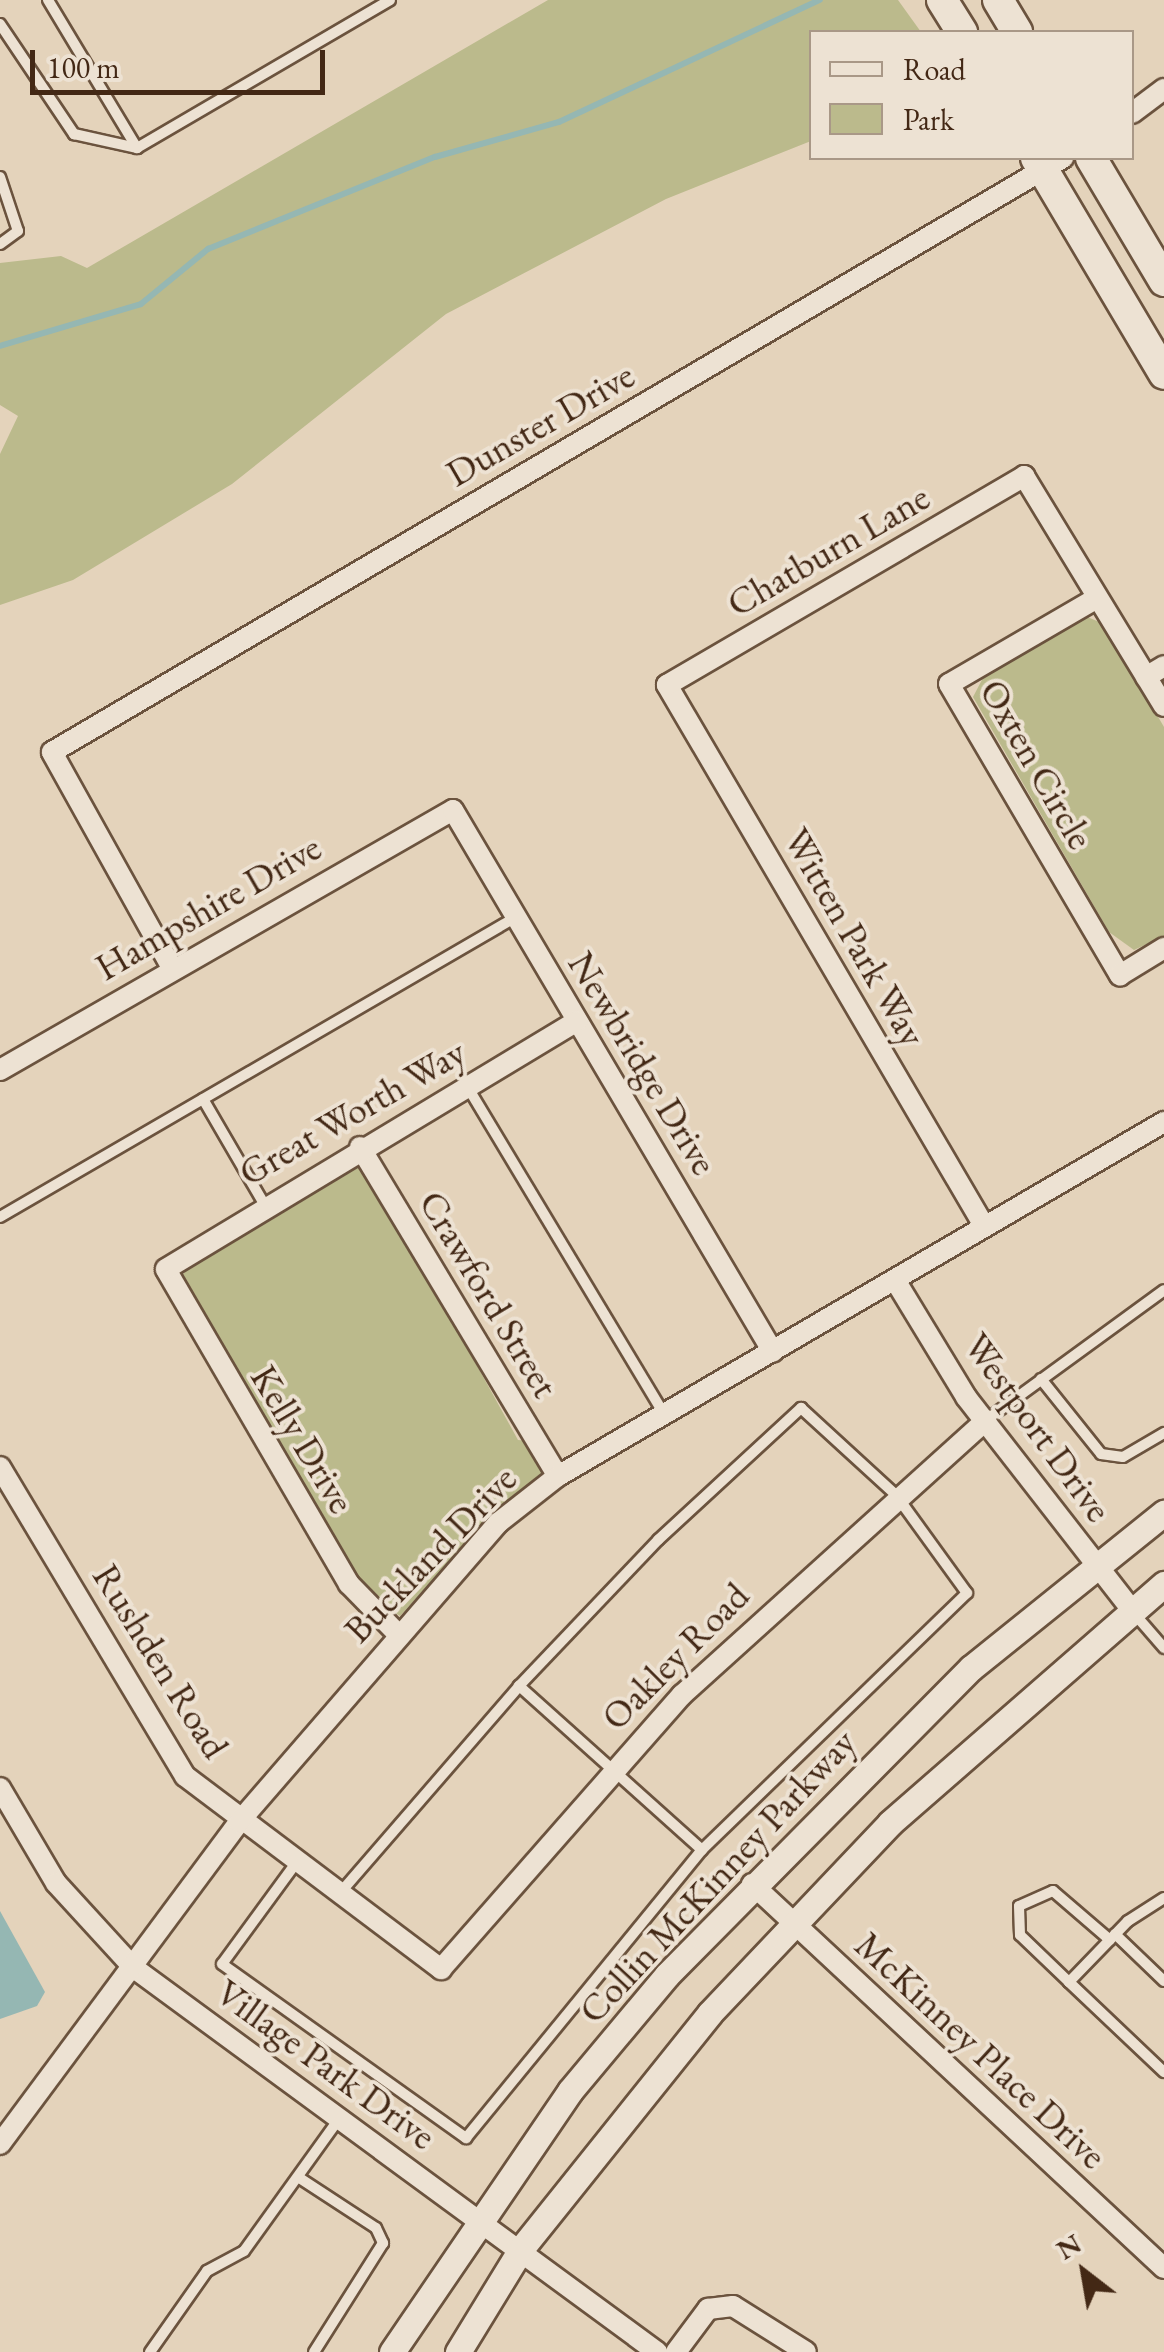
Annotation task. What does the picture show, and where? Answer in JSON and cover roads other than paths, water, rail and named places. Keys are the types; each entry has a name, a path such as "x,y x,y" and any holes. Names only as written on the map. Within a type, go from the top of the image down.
{"main road":[{"path":"942,0 961,30"},
{"path":"998,0 1017,30"},
{"path":"1093,160 1164,281"},
{"path":"1048,162 1164,374"}],"street":[{"path":"1134,111 1164,89"},
{"name":"Dunster Drive","path":"172,968 52,752 1048,162"},
{"name":"Chatburn Lane","path":"667,685 1024,476 1097,598"},
{"path":"1097,598 1155,671 1164,706"},
{"name":"Oxten Circle","path":"1097,598 950,684 1120,975 1164,948"},
{"name":"Witten Park Way","path":"667,685 983,1224"},
{"name":"Hampshire Drive","path":"0,1070 453,810"},
{"name":"Newbridge Drive","path":"453,810 774,1352"},
{"name":"Great Worth Way","path":"166,1269 264,1204 577,1021"},
{"name":"Buckland Drive","path":"0,2144 239,1822 397,1634 498,1524 558,1476 774,1352 983,1224 1164,1122"},
{"name":"Crawford Street","path":"360,1147 558,1476"},
{"name":"Kelly Drive","path":"166,1269 350,1584 397,1634"},
{"name":"Westport Drive","path":"895,1280 986,1420 1130,1610"},
{"name":"Oakley Road","path":"441,1969 613,1766 896,1495 986,1420"},
{"name":"Rushden Road","path":"0,1467 185,1776 239,1822 441,1969"},
{"name":"Collin McKinney Parkway","path":"392,2352 478,2219 570,2091 752,1884 971,1668 1164,1513"},
{"path":"458,2352 521,2250 614,2126 793,1923 987,1732 1164,1584"},
{"name":"Village Park Drive","path":"0,1788 56,1883 134,1968 657,2352"},
{"name":"McKinney Place Drive","path":"752,1884 1164,2268"},
{"path":"676,2352 708,2309 753,2314 806,2352"}],"lane":[{"path":"48,0 137,148"},
{"path":"0,24 74,134 137,148 390,0"},
{"path":"0,177 18,231 0,244"},
{"path":"0,1217 516,917"},
{"path":"467,1085 664,1415"},
{"path":"203,1099 264,1204"},
{"path":"986,1420 1164,1290"},
{"path":"1041,1379 1102,1454 1123,1456 1164,1433"},
{"path":"296,1863 222,1964 466,2138 702,1850 967,1593 896,1495 801,1408 520,1686 338,1894"},
{"path":"1130,1610 1164,1648"},
{"path":"520,1686 702,1850"},
{"path":"1164,1981 1053,1891 1020,1906 1020,1934 1164,2072"},
{"path":"1069,1982 1112,1936 1164,1898"},
{"path":"150,2352 207,2271 244,2251 340,2118"},
{"path":"298,2177 376,2228 383,2244 314,2352"}],"water":[{"path":"0,1911 45,1992 37,2006 0,2019"}],"waterway":[{"path":"0,346 141,304 208,249 435,157 559,122 820,0"}]}
